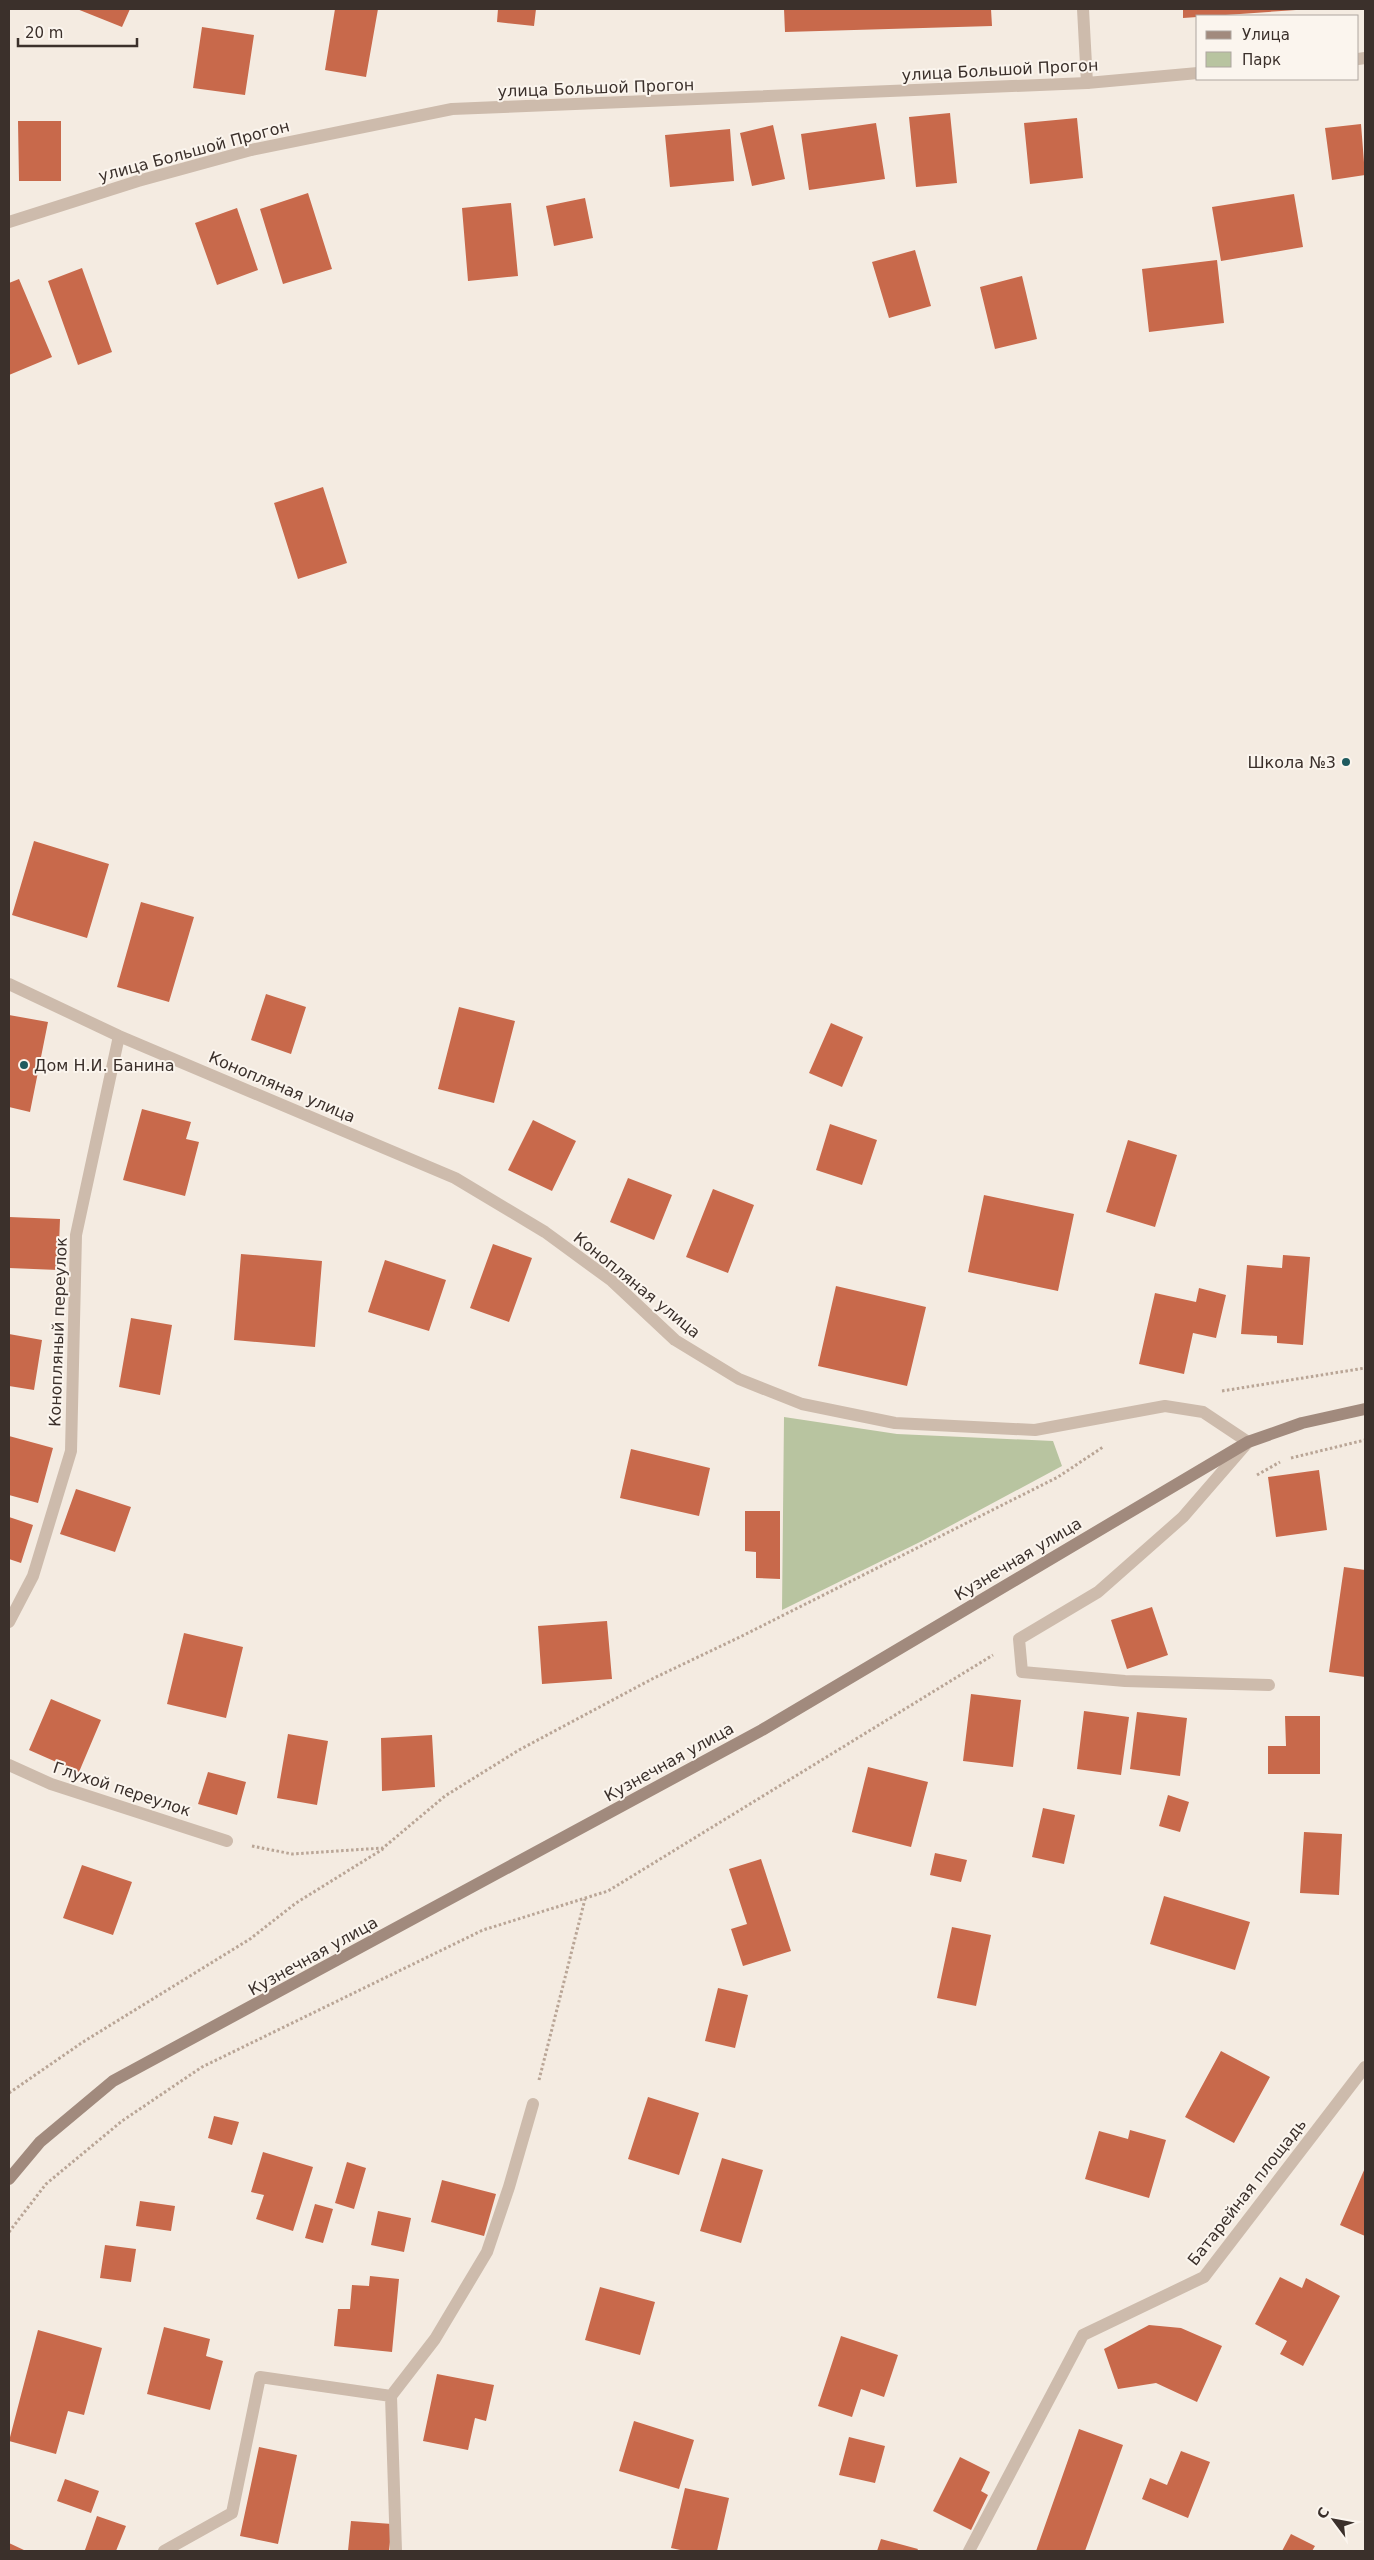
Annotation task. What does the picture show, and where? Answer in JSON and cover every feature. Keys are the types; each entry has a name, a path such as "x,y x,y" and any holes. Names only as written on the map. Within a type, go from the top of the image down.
{"main road":[{"name":"Кузнечная улица","path":"9,2179 40,2142 113,2081 762,1730 1248,1442 1302,1423 1365,1408"}],"street":[{"path":"1084,9 1087,83"},
{"name":"улица Большой Прогон","path":"9,222 138,181 251,150 452,109 669,102 1087,83 1196,73"},
{"name":"Конопляная улица","path":"9,984 119,1036 455,1178 560,1243 612,1281 675,1340 739,1379 802,1404 895,1423 1035,1430 1165,1406 1203,1412 1248,1442"},
{"name":"Конопляный переулок","path":"9,1622 33,1576 71,1452 76,1235 119,1036"},
{"path":"1248,1442 1183,1517 1098,1592 1019,1639 1022,1672 1125,1680 1269,1685"},
{"name":"Глухой переулок","path":"9,1765 51,1784 227,1841"},
{"name":"Батарейная площадь","path":"969,2551 1083,2335 1204,2277 1365,2067"},
{"path":"396,2551 391,2396 436,2339 487,2252 509,2187 533,2104"},
{"path":"164,2551 232,2513 260,2377 391,2396"}],"path":[{"path":"1219,1392 1365,1368"},
{"path":"1253,1477 1284,1460 1365,1440"},
{"path":"9,2093 83,2042 250,1939 296,1903 383,1848 444,1796 519,1750 652,1679 742,1636 1058,1477 1107,1444"},
{"path":"9,2232 46,2184 122,2120 202,2067 483,1930 608,1891 1019,1639"},
{"path":"227,1841 292,1854 383,1848"},
{"path":"533,2104 585,1898"}],"green space":[{"path":"784,1417 897,1434 1053,1441 1062,1466 922,1541 782,1610"}],"building":[{"path":"77,9 130,9 122,27"},
{"path":"335,9 378,9 366,77 325,70"},
{"path":"498,9 536,9 534,26 497,22"},
{"path":"784,9 991,9 992,26 785,32"},
{"path":"1183,9 1296,10 1196,15 1196,17 1183,18"},
{"path":"202,27 254,35 245,95 193,88"},
{"path":"950,113 957,183 916,187 909,117"},
{"path":"1077,118 1083,178 1030,184 1024,123"},
{"path":"18,121 61,121 61,181 19,181"},
{"path":"876,123 885,179 809,190 801,134"},
{"path":"1361,124 1365,175 1332,180 1325,128"},
{"path":"773,125 785,179 752,186 740,133"},
{"path":"730,129 734,181 670,187 665,135"},
{"path":"308,193 332,269 283,284 260,209"},
{"path":"1294,194 1303,247 1221,261 1212,207"},
{"path":"585,198 593,238 554,246 546,206"},
{"path":"511,203 518,276 468,281 462,208"},
{"path":"237,208 258,270 217,285 195,223"},
{"path":"915,250 931,306 889,318 872,262"},
{"path":"1217,260 1224,323 1149,332 1142,269"},
{"path":"82,268 112,352 78,365 48,281"},
{"path":"1022,276 1037,339 995,349 980,287"},
{"path":"19,279 52,357 9,375 9,283"},
{"path":"323,487 347,563 298,579 274,503"},
{"path":"34,841 109,864 87,938 12,915"},
{"path":"141,902 194,917 169,1002 117,987"},
{"path":"266,994 306,1007 291,1054 251,1040"},
{"path":"459,1007 515,1021 494,1103 438,1089"},
{"name":"Дом Н.И. Банина","path":"9,1015 48,1022 30,1112 9,1107"},
{"path":"831,1023 863,1037 842,1087 809,1073"},
{"path":"142,1109 191,1122 186,1139 199,1142 185,1196 123,1180"},
{"path":"533,1120 576,1141 552,1191 508,1170"},
{"path":"830,1124 877,1140 862,1185 816,1170"},
{"path":"1128,1140 1177,1155 1155,1227 1106,1212"},
{"path":"628,1178 672,1195 654,1240 610,1222"},
{"path":"713,1189 754,1205 728,1273 686,1257"},
{"path":"984,1195 1074,1214 1058,1291 968,1272"},
{"path":"9,1217 60,1219 58,1270 9,1268"},
{"path":"493,1244 532,1258 509,1322 470,1308"},
{"path":"241,1254 322,1261 315,1347 234,1340"},
{"path":"1283,1255 1310,1257 1303,1345 1277,1343 1277,1336 1241,1334 1247,1265 1282,1268"},
{"path":"385,1260 446,1280 429,1331 368,1312"},
{"path":"836,1286 926,1307 907,1386 818,1366"},
{"path":"1199,1288 1226,1295 1216,1338 1193,1333 1184,1374 1139,1364 1155,1293 1196,1302"},
{"path":"131,1318 172,1325 160,1395 119,1387"},
{"path":"9,1334 42,1340 34,1390 9,1386"},
{"path":"9,1436 53,1448 38,1503 9,1495"},
{"path":"631,1449 710,1468 699,1516 620,1498"},
{"path":"1319,1470 1327,1530 1276,1537 1268,1477"},
{"path":"76,1489 131,1507 115,1552 60,1534"},
{"path":"745,1511 780,1511 780,1579 756,1578 756,1552 745,1551"},
{"path":"9,1517 33,1525 21,1563 9,1559"},
{"path":"1344,1567 1365,1570 1365,1677 1329,1672"},
{"path":"1152,1607 1168,1655 1127,1669 1111,1620"},
{"path":"607,1621 612,1679 542,1684 538,1626"},
{"path":"184,1633 243,1647 226,1718 167,1704"},
{"path":"971,1694 1021,1700 1013,1767 963,1761"},
{"path":"51,1699 101,1720 79,1772 29,1750"},
{"path":"1084,1711 1129,1717 1121,1775 1077,1769"},
{"path":"1137,1712 1187,1718 1180,1776 1130,1769"},
{"path":"1285,1716 1320,1716 1320,1774 1268,1774 1268,1746 1286,1746"},
{"path":"288,1734 328,1741 317,1805 277,1798"},
{"path":"432,1735 435,1787 382,1791 381,1738"},
{"path":"868,1767 928,1782 911,1847 852,1832"},
{"path":"208,1772 246,1782 237,1815 198,1804"},
{"path":"1168,1795 1189,1802 1180,1832 1159,1826"},
{"path":"1043,1808 1075,1815 1064,1864 1032,1857"},
{"path":"1304,1832 1342,1834 1339,1895 1300,1893"},
{"path":"935,1853 967,1860 961,1882 930,1875"},
{"path":"761,1859 791,1951 743,1966 731,1929 747,1924 729,1869"},
{"path":"82,1865 132,1882 113,1935 63,1918"},
{"path":"1164,1896 1250,1922 1235,1970 1150,1944"},
{"path":"952,1927 991,1935 976,2006 937,1998"},
{"path":"718,1988 748,1995 735,2048 705,2041"},
{"path":"1221,2051 1270,2077 1234,2143 1185,2117"},
{"path":"648,2097 699,2113 679,2175 628,2159"},
{"path":"214,2116 239,2122 232,2145 208,2138"},
{"path":"1130,2130 1166,2140 1149,2198 1085,2179 1099,2131 1128,2139"},
{"path":"263,2152 313,2167 293,2231 256,2219 264,2195 251,2192"},
{"path":"722,2158 763,2170 741,2243 700,2231"},
{"path":"347,2162 366,2168 354,2209 335,2203"},
{"path":"1365,2168 1365,2236 1340,2225"},
{"path":"442,2180 496,2194 484,2236 431,2222"},
{"path":"140,2201 175,2206 171,2231 136,2226"},
{"path":"315,2204 333,2209 323,2243 305,2238"},
{"path":"378,2211 411,2218 404,2252 371,2245"},
{"path":"105,2245 136,2249 131,2282 100,2278"},
{"path":"370,2276 399,2279 392,2352 334,2346 338,2309 350,2309 352,2285 369,2286"},
{"path":"1280,2277 1302,2288 1306,2278 1340,2296 1303,2366 1280,2354 1287,2341 1255,2324"},
{"path":"600,2287 655,2302 640,2355 585,2340"},
{"path":"1149,2325 1181,2328 1222,2346 1197,2402 1156,2383 1118,2389 1104,2349"},
{"path":"164,2327 210,2339 206,2356 223,2361 210,2410 147,2394"},
{"path":"38,2330 102,2348 84,2415 68,2411 56,2454 9,2441"},
{"path":"841,2336 898,2355 884,2397 861,2389 852,2417 818,2406"},
{"path":"437,2374 494,2385 486,2421 475,2418 468,2450 423,2441"},
{"path":"634,2421 694,2440 679,2489 619,2471"},
{"path":"1079,2429 1123,2445 1085,2551 1036,2551"},
{"path":"849,2437 885,2446 875,2483 839,2475"},
{"path":"259,2447 297,2455 278,2544 240,2536"},
{"path":"1181,2451 1210,2462 1188,2518 1142,2499 1150,2478 1167,2485"},
{"path":"960,2457 990,2472 981,2491 988,2495 971,2530 933,2511"},
{"path":"65,2479 99,2491 91,2513 57,2501"},
{"path":"685,2488 729,2498 717,2551 685,2551 671,2548"},
{"path":"97,2516 126,2526 116,2551 85,2550"},
{"path":"351,2521 392,2524 389,2551 348,2551"},
{"path":"1291,2534 1315,2546 1312,2551 1282,2551"},
{"path":"881,2539 918,2549 917,2551 877,2551"},
{"path":"9,2543 26,2551 9,2551"}],"place":[{"name":"Школа №3","path":"1346,762"},
{"name":"Дом Н.И. Банина","path":"24,1065"}]}
